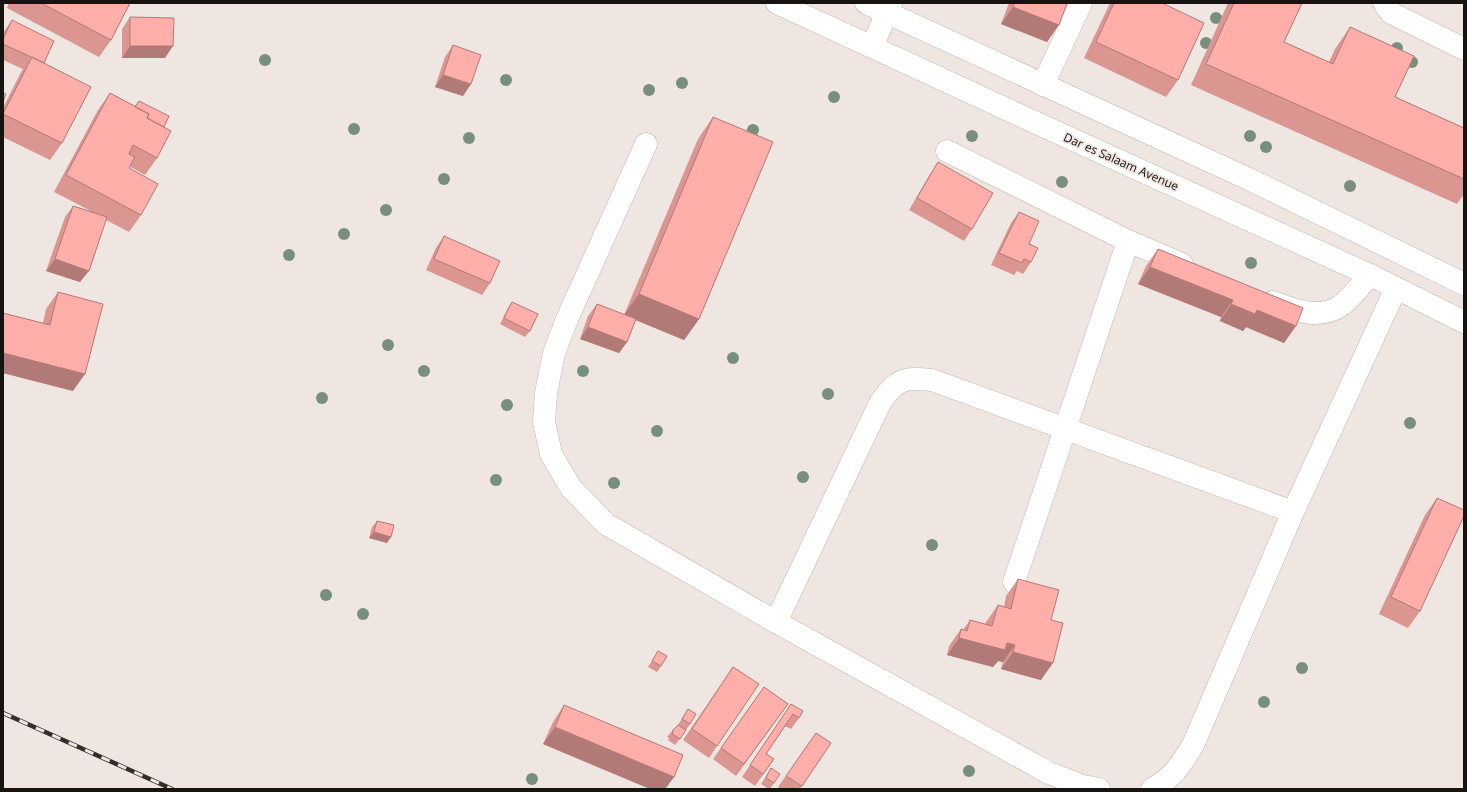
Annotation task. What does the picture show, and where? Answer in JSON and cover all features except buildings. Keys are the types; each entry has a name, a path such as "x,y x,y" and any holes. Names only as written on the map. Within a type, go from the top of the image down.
{"main road":[{"name":"Dar es Salaam Avenue","path":"777,3 1370,275 1464,322"},
{"path":"866,3 889,8 1043,85 1254,181 1462,279"},
{"path":"1043,85 1081,3"},
{"path":"1384,3 1391,13 1464,49"},
{"path":"872,47 889,8"},
{"path":"646,144 567,319 554,353 546,393 544,422 551,454 571,488 606,524 776,622 1050,773 1083,786 1099,789"},
{"path":"947,151 1128,241 1199,271"},
{"path":"1014,582 1128,241"},
{"path":"1256,294 1292,310 1319,314 1332,311 1343,304 1370,275"},
{"path":"1152,789 1164,782 1177,770 1193,745 1293,512 1396,288"},
{"path":"776,622 880,403 889,390 901,381 913,378 932,380 1293,512"}],"railway":[{"path":"3,713 172,789"}]}
